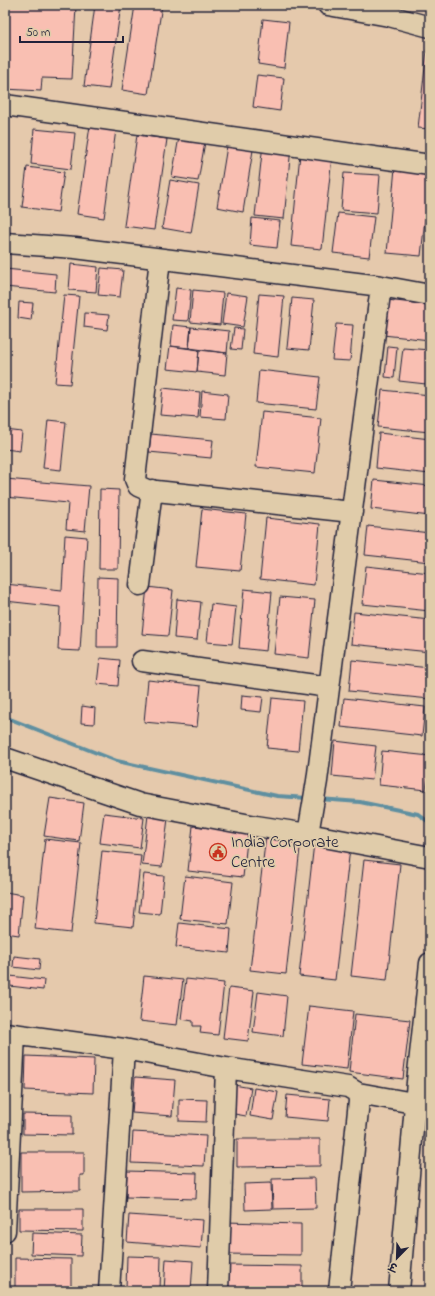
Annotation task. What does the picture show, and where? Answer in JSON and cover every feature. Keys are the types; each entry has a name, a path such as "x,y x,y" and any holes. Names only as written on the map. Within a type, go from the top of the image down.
{"street":[{"path":"328,5 389,16 430,27"},
{"path":"5,105 430,165"},
{"path":"5,243 75,248 381,286 430,295"},
{"path":"160,259 135,479 138,486 147,490 352,512"},
{"path":"310,828 381,286"},
{"path":"140,585 152,490"},
{"path":"142,661 329,687"},
{"path":"5,758 140,804 248,824 310,828 430,857"},
{"path":"399,1291 422,1105 430,963"},
{"path":"5,1231 10,1034 124,1049 226,1068 348,1087 358,1093 422,1105"},
{"path":"109,1291 124,1049"},
{"path":"218,1291 226,1068"},
{"path":"339,1291 359,1101 358,1093"}],"building":[{"path":"5,5 76,6 72,79 42,78 41,91 5,89"},
{"path":"95,5 121,5 109,89 84,86"},
{"path":"135,5 162,5 148,94 122,90"},
{"path":"263,19 289,22 284,68 258,64"},
{"path":"427,50 430,50 430,129 418,128"},
{"path":"257,75 284,78 280,111 253,107"},
{"path":"91,119 117,122 104,218 77,214"},
{"path":"34,129 75,133 71,169 31,164"},
{"path":"137,135 167,139 154,230 124,226"},
{"path":"179,137 205,142 198,181 172,177"},
{"path":"263,144 291,147 284,219 255,216"},
{"path":"227,146 253,150 243,212 217,207"},
{"path":"300,154 332,157 322,249 291,246"},
{"path":"27,167 64,172 58,212 22,207"},
{"path":"395,168 430,172 421,256 387,253"},
{"path":"344,173 380,175 377,213 341,210"},
{"path":"170,180 199,185 191,233 162,228"},
{"path":"338,213 374,217 369,257 333,253"},
{"path":"252,218 280,221 277,248 250,245"},
{"path":"71,264 98,267 96,292 69,290"},
{"path":"101,268 123,270 120,297 98,295"},
{"path":"5,269 56,274 55,292 5,287"},
{"path":"176,288 191,290 188,321 172,320"},
{"path":"193,290 223,293 220,325 190,322"},
{"path":"226,293 248,296 243,327 222,324"},
{"path":"259,294 284,296 278,357 253,354"},
{"path":"64,295 79,296 70,384 55,383"},
{"path":"292,298 314,300 309,350 287,348"},
{"path":"387,300 430,305 430,340 383,335"},
{"path":"19,302 33,303 31,320 18,318"},
{"path":"85,313 109,315 107,330 84,327"},
{"path":"336,324 353,325 350,361 332,360"},
{"path":"173,325 191,327 189,348 171,346"},
{"path":"191,327 229,331 227,353 189,348"},
{"path":"234,328 243,329 241,350 231,349"},
{"path":"170,346 199,350 197,372 167,369"},
{"path":"388,346 397,347 394,378 385,377"},
{"path":"403,348 430,350 426,384 399,381"},
{"path":"199,350 227,353 225,375 197,372"},
{"path":"259,370 320,377 316,409 256,403"},
{"path":"163,388 200,392 198,418 160,415"},
{"path":"382,390 430,395 430,432 378,427"},
{"path":"202,391 228,394 226,419 200,417"},
{"path":"262,412 321,418 315,473 256,467"},
{"path":"48,420 66,422 61,470 43,468"},
{"path":"5,430 22,432 20,451 5,449"},
{"path":"379,433 430,439 430,474 376,468"},
{"path":"151,434 213,440 211,458 149,452"},
{"path":"5,479 89,486 85,531 66,529 68,503 5,497"},
{"path":"374,480 430,486 430,516 371,509"},
{"path":"100,489 119,490 118,569 99,569"},
{"path":"202,509 246,514 240,571 196,567"},
{"path":"266,518 320,524 314,585 260,579"},
{"path":"368,526 430,533 430,562 365,555"},
{"path":"65,535 87,537 80,651 58,650 60,607 5,601 5,584 62,590"},
{"path":"366,566 430,573 430,611 362,604"},
{"path":"98,577 118,578 117,647 97,647"},
{"path":"147,587 173,590 168,636 142,634"},
{"path":"244,589 272,592 266,651 239,648"},
{"path":"280,597 315,600 309,658 274,654"},
{"path":"177,599 201,602 197,640 174,638"},
{"path":"211,604 236,607 232,644 207,642"},
{"path":"354,612 430,620 430,652 351,644"},
{"path":"100,658 120,660 118,686 97,684"},
{"path":"352,660 430,668 430,699 349,691"},
{"path":"148,680 201,686 197,727 144,722"},
{"path":"242,695 263,697 261,712 241,710"},
{"path":"272,698 303,701 298,751 267,748"},
{"path":"344,698 425,707 422,736 341,727"},
{"path":"82,706 95,708 94,724 81,723"},
{"path":"335,741 376,746 372,780 332,776"},
{"path":"382,751 430,756 426,790 379,785"},
{"path":"50,798 84,803 79,841 44,836"},
{"path":"104,813 144,818 140,848 100,843"},
{"path":"148,815 168,818 162,867 142,865"},
{"name":"India Corporate Centre","path":"193,826 248,832 243,877 188,871"},
{"path":"266,835 301,839 286,974 250,970"},
{"path":"45,839 81,843 71,933 35,929"},
{"path":"314,843 350,848 335,980 299,976"},
{"path":"102,851 141,855 133,927 94,923"},
{"path":"364,860 400,864 387,980 351,976"},
{"path":"144,874 164,876 160,914 139,912"},
{"path":"185,876 233,882 228,924 180,919"},
{"path":"5,892 23,895 19,935 5,933"},
{"path":"179,923 231,929 229,953 176,947"},
{"path":"14,956 40,959 39,970 13,967"},
{"path":"5,965 10,965 6,1004 5,1004"},
{"path":"10,976 44,980 43,990 10,986"},
{"path":"144,976 183,980 177,1025 139,1021"},
{"path":"186,979 224,983 218,1035 200,1033 201,1026 193,1026 193,1021 181,1019"},
{"path":"229,988 254,991 248,1041 223,1038"},
{"path":"258,992 287,996 283,1036 253,1032"},
{"path":"309,1006 353,1011 347,1069 302,1064"},
{"path":"355,1014 410,1020 403,1079 349,1072"},
{"path":"26,1056 94,1059 93,1093 25,1090"},
{"path":"135,1077 175,1080 172,1116 132,1113"},
{"path":"234,1085 251,1088 246,1116 229,1113"},
{"path":"254,1088 278,1092 273,1120 250,1116"},
{"path":"287,1095 330,1099 328,1121 285,1117"},
{"path":"179,1099 207,1100 206,1122 179,1121"},
{"path":"23,1114 72,1115 72,1135 23,1134"},
{"path":"133,1132 206,1136 204,1166 131,1163"},
{"path":"237,1139 320,1139 320,1166 237,1167"},
{"path":"21,1152 84,1152 84,1175 80,1175 80,1191 21,1192"},
{"path":"127,1171 197,1173 196,1199 126,1197"},
{"path":"315,1178 316,1208 273,1209 272,1179"},
{"path":"271,1183 272,1209 245,1210 244,1184"},
{"path":"19,1209 83,1209 83,1231 19,1230"},
{"path":"129,1215 203,1220 201,1248 127,1242"},
{"path":"225,1222 301,1224 301,1255 225,1254"},
{"path":"32,1233 82,1235 81,1256 31,1254"},
{"path":"127,1256 161,1257 160,1290 126,1289"},
{"path":"15,1258 71,1259 71,1289 15,1288"},
{"path":"166,1259 193,1261 191,1291 164,1291"},
{"path":"226,1265 302,1266 302,1291 225,1291"}],"waterway":[{"path":"5,717 117,761 277,796 308,798"},
{"path":"319,799 360,802 418,814 430,823"}],"place":[{"name":"India Corporate Centre","path":"218,852"}]}
